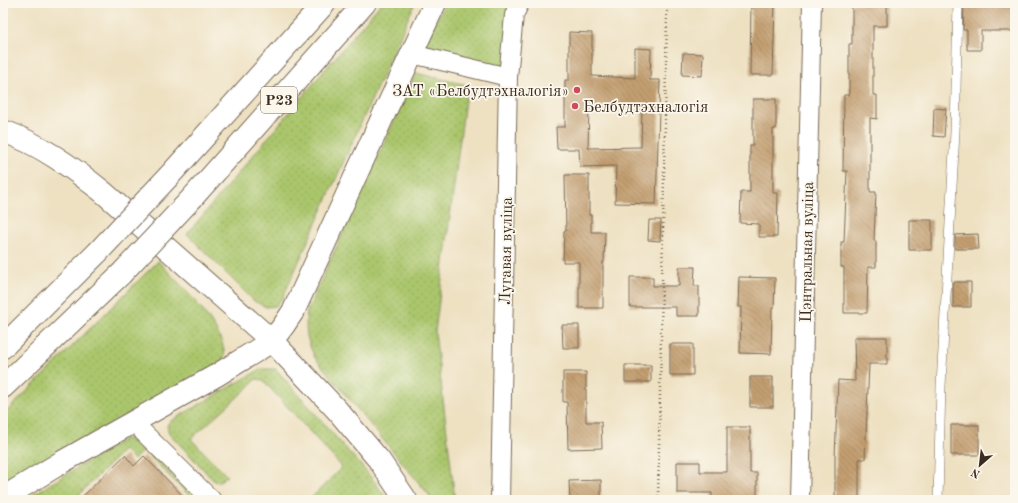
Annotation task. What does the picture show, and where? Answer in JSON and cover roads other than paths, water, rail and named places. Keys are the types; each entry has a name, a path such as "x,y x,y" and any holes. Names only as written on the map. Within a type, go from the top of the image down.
{"main road":[{"name":"Р23","path":"3,347 98,252 326,3"},
{"name":"Р23","path":"3,387 121,274 193,197 365,3"},
{"path":"3,498 217,375 272,341 294,310 435,3"},
{"path":"3,131 43,150 83,176 109,197 272,341 337,410 379,460 406,500"}],"street":[{"name":"Лугавая вуліца","path":"500,500 508,77 514,15 520,3"},
{"name":"Цэнтральная вуліца","path":"800,500 812,3"},
{"path":"412,54 508,77"},
{"path":"135,421 143,432 212,500"}],"lane":[{"path":"938,500 942,386 955,132 958,3"}],"place":[{"name":"ЗАТ «Белбудтэхналогія»","path":"577,90"},
{"name":"Белбудтэхналогія","path":"575,106"}]}
